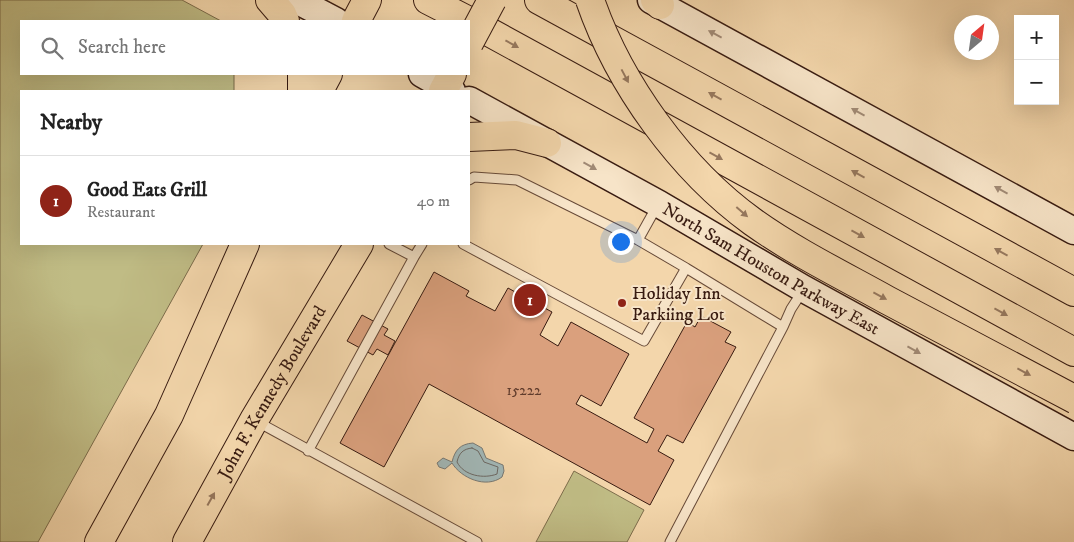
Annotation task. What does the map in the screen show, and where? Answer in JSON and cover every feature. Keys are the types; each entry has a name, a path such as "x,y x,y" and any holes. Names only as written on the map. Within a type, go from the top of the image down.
{"main road":[{"path":"270,0 284,20"},
{"path":"296,0 334,20"},
{"path":"428,0 467,20"},
{"path":"470,41 492,0"},
{"path":"540,0 1074,292"},
{"path":"590,0 627,82 648,111 683,156 712,186 753,222 826,266 1074,399"},
{"path":"655,2 1074,231"},
{"path":"470,22 1074,352"},
{"path":"302,75 302,90"},
{"path":"320,90 327,75"},
{"name":"North Sam Houston Parkway East","path":"470,101 659,204 804,290 1074,438"},
{"path":"470,137 516,135 547,143"},
{"path":"99,542 169,415 245,245"},
{"name":"John F. Kennedy Boulevard","path":"187,542 254,420 358,245"}],"lane":[{"path":"470,179 474,177 517,180 638,240 783,327"},
{"path":"638,240 659,204"},
{"path":"391,245 414,257"},
{"path":"308,451 421,245"},
{"path":"465,245 644,341 686,268"},
{"path":"670,542 791,309 804,290"},
{"path":"254,420 478,542"}],"shaded area":[{"path":"0,0 182,0 219,20 20,20 20,75 234,75 234,90 20,90 20,245 202,245 38,542 0,542"},
{"path":"574,471 644,510 627,542 536,542"}],"water":[{"path":"473,443 482,448 486,458 503,465 502,477 489,482 482,482 461,473 452,463 445,469 439,467 437,463 443,458 452,462 459,448"}],"building":[{"path":"434,272 469,291 466,296 495,311 508,288 552,312 540,335 558,346 571,322 629,354 601,406 581,395 576,404 647,443 654,429 634,418 687,322 695,327 701,316 731,332 725,342 736,347 683,443 667,435 658,451 674,460 650,505 429,384 384,467 340,443"},
{"path":"362,315 388,329 384,335 395,341 388,355 377,349 373,355 347,341"}],"place":[{"name":"Good Eats Grill","path":"530,300"},
{"name":"Holiday Inn Parkiing Lot","path":"622,303"}]}
